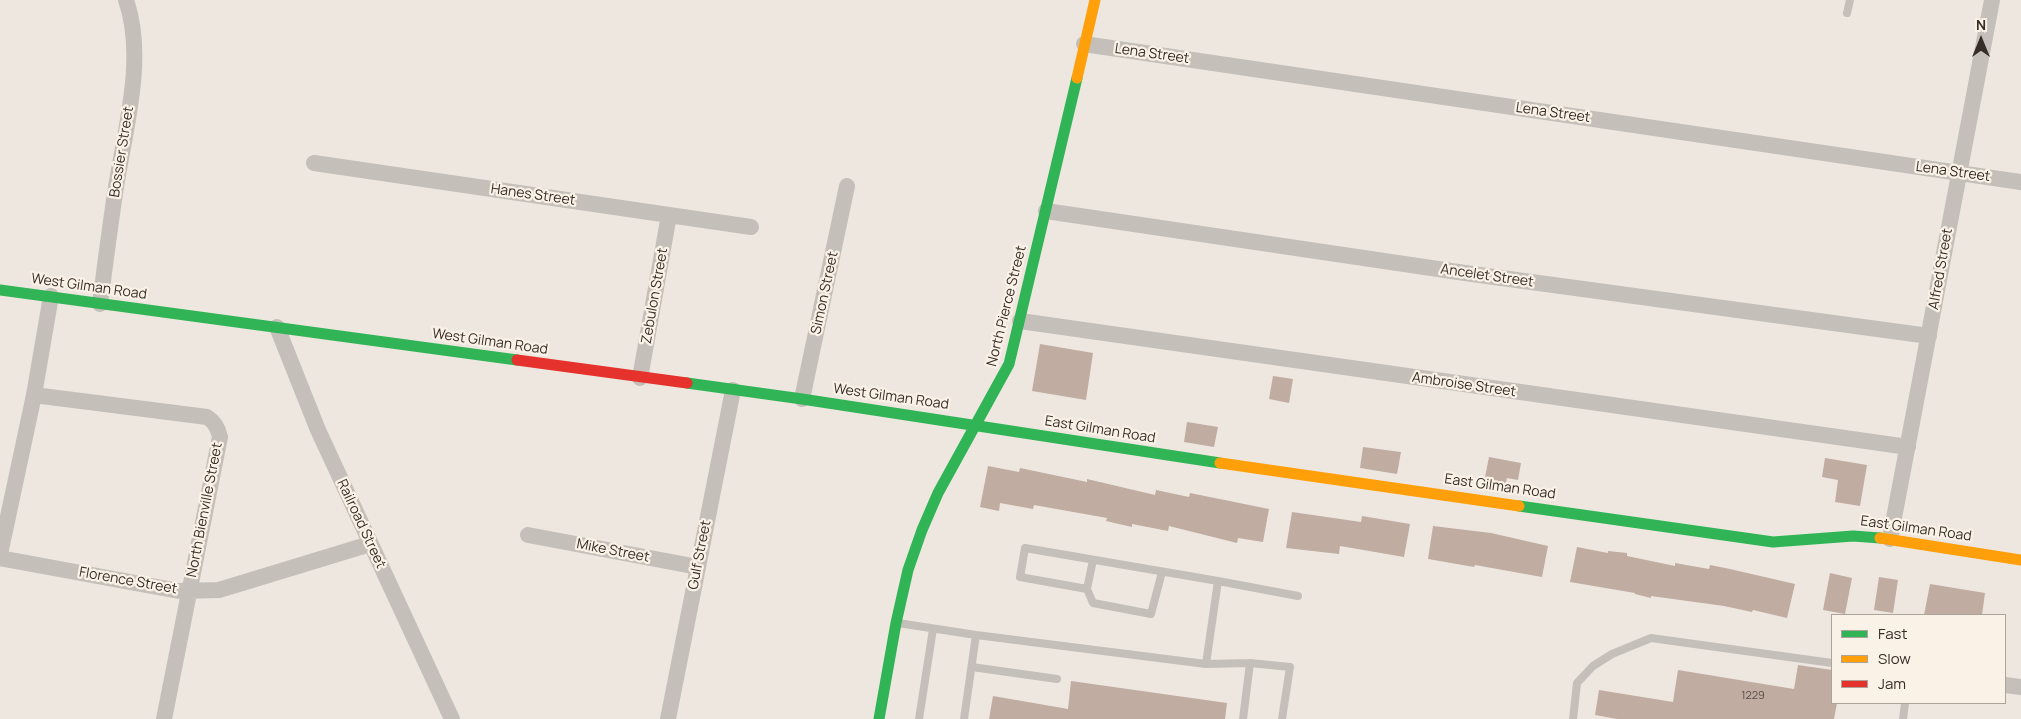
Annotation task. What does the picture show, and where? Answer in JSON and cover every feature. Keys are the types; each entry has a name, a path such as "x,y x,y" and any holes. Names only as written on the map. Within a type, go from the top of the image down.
{"street":[{"name":"Bossier Street","path":"100,304 133,82 134,28 126,0"},
{"name":"North Pierce Street","path":"879,719 896,623 908,570 922,530 938,493 1009,364 1094,0"},
{"name":"Alfred Street","path":"1890,539 1992,0"},
{"name":"Lena Street","path":"1084,44 2021,182"},
{"name":"Hanes Street","path":"314,163 751,227"},
{"name":"Simon Street","path":"802,399 847,186"},
{"name":"Ancelet Street","path":"1046,211 1465,273 1929,336"},
{"name":"Zebulon Street","path":"640,378 669,214"},
{"name":"West Gilman Road","path":"0,290 802,399 976,425"},
{"path":"0,554 34,394 51,296"},
{"name":"Ambroise Street","path":"1020,321 1908,447"},
{"name":"Railroad Street","path":"277,327 318,430 452,719"},
{"name":"Gulf Street","path":"668,719 732,390"},
{"name":"North Bienville Street","path":"34,394 207,417 216,424 220,437 164,719"},
{"name":"East Gilman Road","path":"976,425 1142,452 1773,542 1804,542 1848,536 1890,539 2021,560"},
{"name":"Mike Street","path":"528,535 698,567"},
{"name":"Florence Street","path":"0,558 190,592 219,590 370,544"},
{"path":"2006,685 2021,687"}],"lane":[{"path":"1848,13 1850,0"},
{"path":"1087,589 1020,577 1025,548 1298,596"},
{"path":"1092,560 1087,589 1092,603 1151,614 1162,572"},
{"path":"1206,664 1218,581"},
{"path":"896,623 1206,664 1250,663 1290,667 1282,719"},
{"path":"919,719 933,629"},
{"path":"964,719 976,635"},
{"path":"1573,719 1578,683 1593,666 1612,654 1651,638 1831,663"},
{"path":"1243,719 1250,663"},
{"path":"972,667 1057,679"},
{"path":"1903,719 1905,704"}],"building":[{"path":"1040,344 1093,353 1086,400 1032,391"},
{"path":"1273,376 1293,379 1289,403 1269,399"},
{"path":"1187,422 1218,427 1214,447 1184,442"},
{"path":"1363,447 1401,452 1397,474 1360,468"},
{"path":"1489,457 1521,463 1518,480 1507,478 1505,486 1484,482"},
{"path":"1825,458 1867,465 1860,506 1835,502 1838,480 1822,477"},
{"path":"988,466 1019,472 1020,468 1087,482 1087,479 1155,495 1156,490 1189,497 1190,493 1269,509 1263,542 1238,538 1237,543 1169,526 1168,531 1132,524 1132,527 1106,521 1107,518 1034,505 1033,509 1000,503 999,511 980,507"},
{"path":"1292,512 1361,522 1362,516 1410,524 1404,557 1340,546 1339,554 1286,548"},
{"path":"1433,526 1491,533 1548,546 1542,577 1428,559"},
{"path":"1577,547 1608,553 1608,551 1627,553 1627,556 1675,566 1675,563 1709,569 1710,565 1795,584 1787,618 1753,610 1752,612 1724,606 1651,596 1651,598 1635,593 1570,582"},
{"path":"1830,573 1852,578 1845,614 1823,610"},
{"path":"1879,577 1898,580 1893,613 1874,610"},
{"path":"1930,584 1985,593 1982,614 1924,614"},
{"path":"1798,665 1831,670 1831,704 1837,704 1834,719 1617,719 1595,715 1599,690 1673,702 1678,670 1794,689"},
{"path":"1071,681 1227,703 1225,719 989,719 993,696 1068,709"}],"traffic: fast":[{"path":"879,719 896,623 908,570 922,530 938,493 1009,364 1077,78"},
{"path":"0,290 517,360"},
{"path":"687,383 1220,463"},
{"path":"1519,506 1773,542 1853,536 1880,538"}],"traffic: slow":[{"path":"1077,78 1095,0"},
{"path":"1220,463 1519,506"},
{"path":"1880,538 2021,560"}],"traffic: jam":[{"path":"517,360 687,383"}]}
